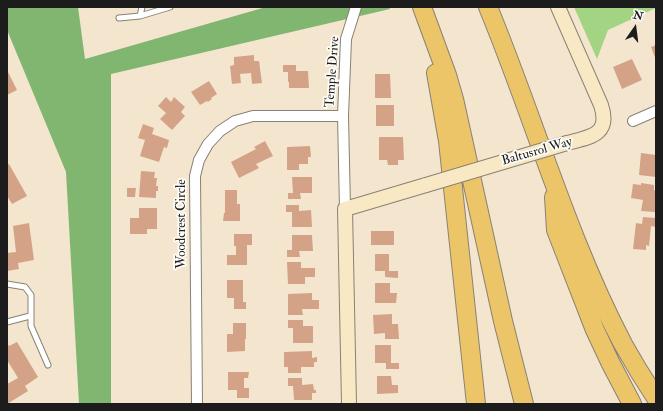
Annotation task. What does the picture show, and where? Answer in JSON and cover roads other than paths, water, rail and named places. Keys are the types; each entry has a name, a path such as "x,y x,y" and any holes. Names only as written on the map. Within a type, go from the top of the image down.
{"highway":[{"path":"488,7 577,241 608,313 631,358 656,398"},
{"path":"423,10 442,102 448,141 476,404"},
{"path":"423,10 447,75 454,99 503,321 524,404"},
{"path":"552,176 556,230 595,330 632,404"}],"street":[{"name":"Temple Drive","path":"343,116 346,39 356,7"},
{"name":"Baltusrol Way","path":"345,209 592,136 599,132 604,120 604,114 558,7"},
{"path":"633,121 656,111"},
{"name":"Woodcrest Circle","path":"197,404 194,176 199,160 208,144 220,131 235,121 241,119 253,116 343,116"},
{"path":"343,116 349,404"}],"lane":[{"path":"140,16 142,7"},
{"path":"119,18 140,16 170,7"},
{"path":"7,284 25,287 28,291 30,295 31,326 48,366"},
{"path":"7,322 30,316"}]}
